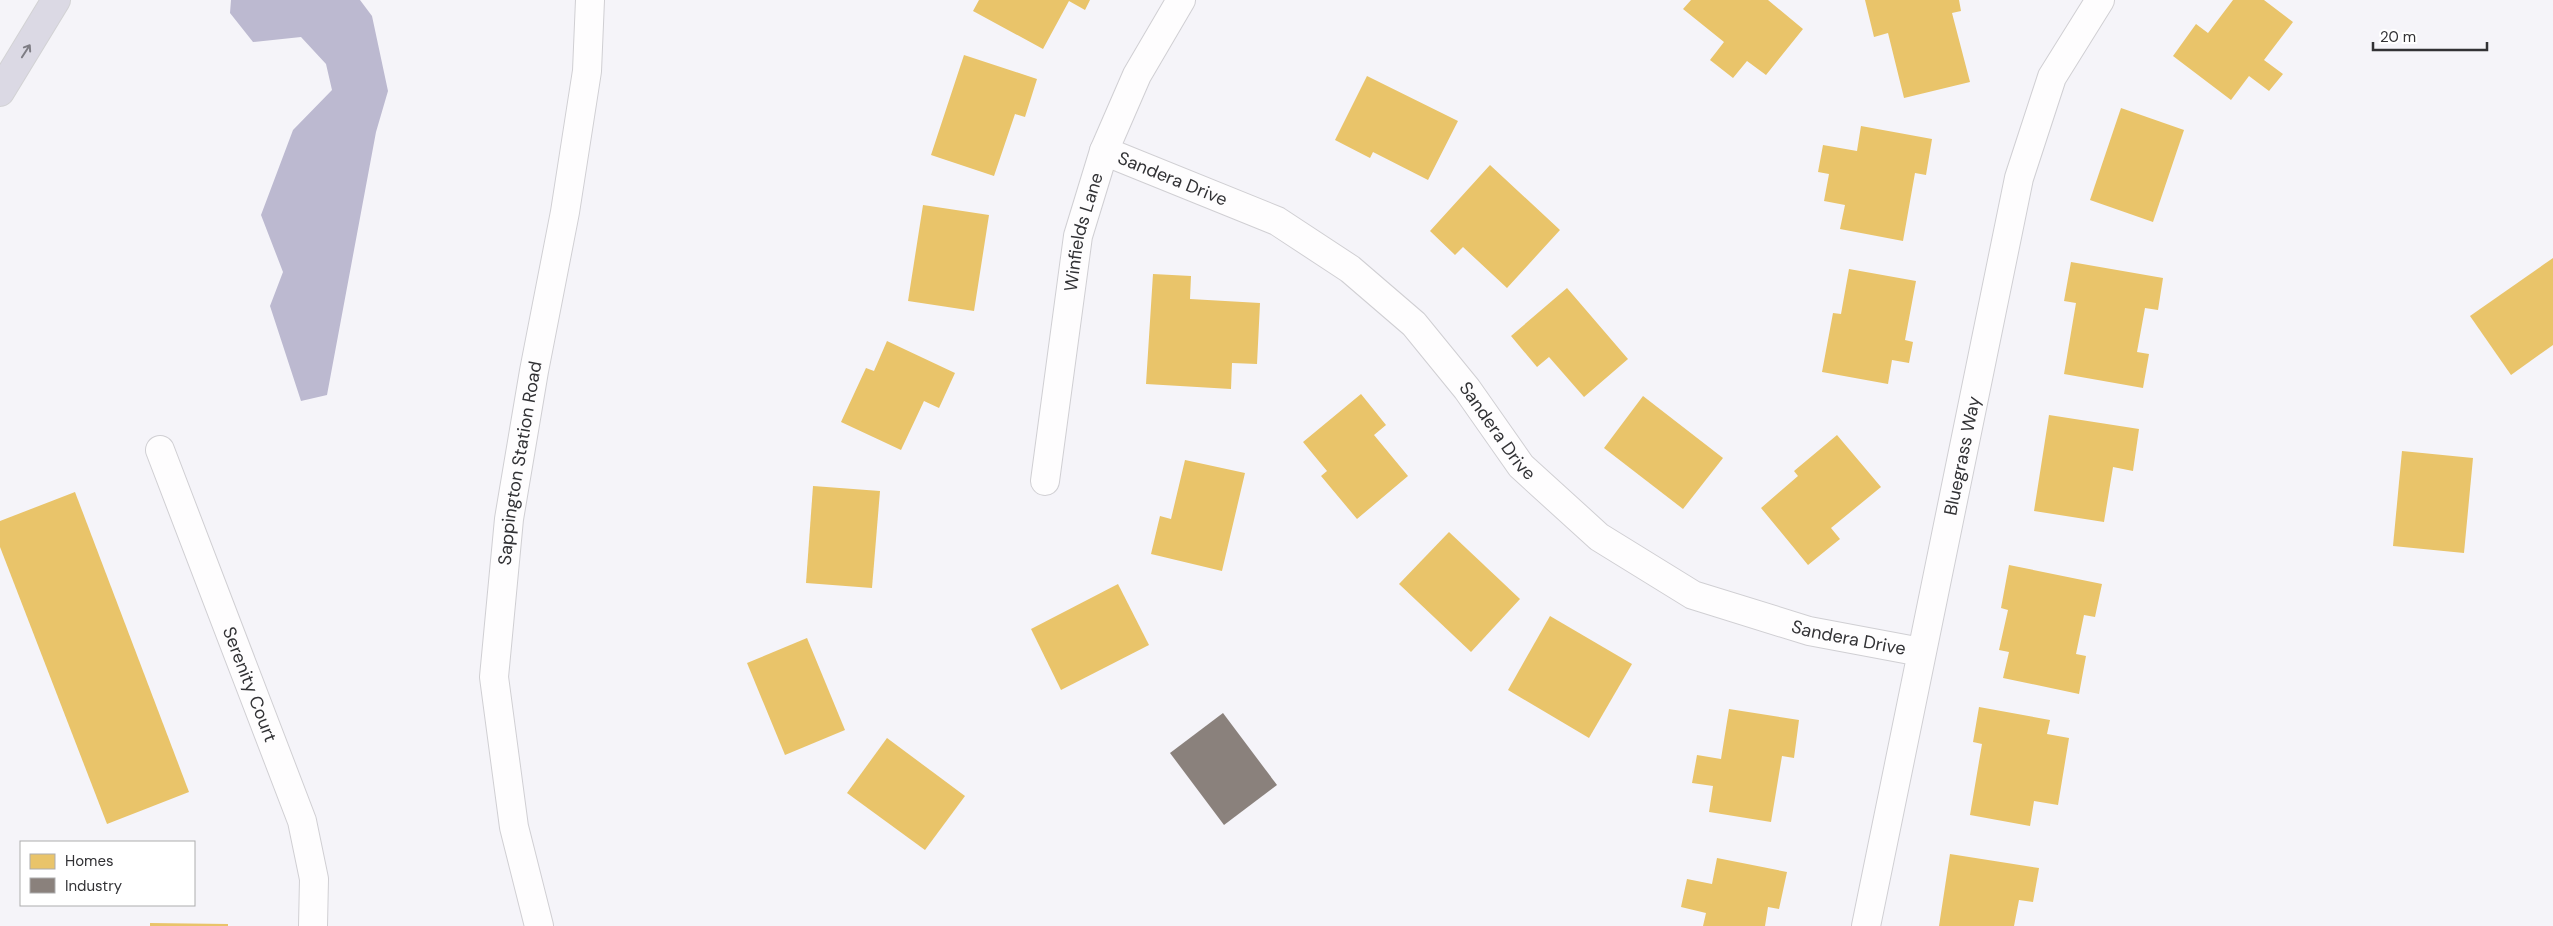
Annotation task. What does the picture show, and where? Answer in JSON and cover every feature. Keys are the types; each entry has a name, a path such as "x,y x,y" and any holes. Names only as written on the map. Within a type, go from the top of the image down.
{"highway":[{"path":"0,92 56,0"}],"street":[{"name":"Sappington Station Road","path":"540,926 514,827 494,677 509,518 534,371 566,212 586,71 590,0"},
{"name":"Winfields Lane","path":"1045,481 1078,236 1104,151 1137,75 1181,0"},
{"name":"Bluegrass Way","path":"1866,926 2019,178 2052,78 2100,0"},
{"name":"Sandera Drive","path":"1104,151 1278,221 1350,269 1414,324 1467,389 1521,466 1599,537 1693,595 1809,631 1921,652"},
{"name":"Serenity Court","path":"160,450 302,821 314,878 313,926"}],"shaded area":[{"path":"231,0 360,0 372,16 388,91 376,132 327,395 301,401 270,306 283,272 261,215 293,130 332,90 326,64 301,37 253,42 230,13"}],"building: Homes":[{"path":"979,0 1090,0 1085,10 1069,1 1043,49 973,11"},
{"path":"1691,0 1768,0 1803,29 1766,75 1747,61 1733,78 1710,60 1724,42 1683,9"},
{"path":"1865,0 1959,0 1961,11 1952,13 1970,82 1904,98 1888,33 1874,37"},
{"path":"2233,0 2264,0 2293,22 2264,60 2283,74 2269,91 2249,76 2231,100 2173,56 2196,24 2208,33"},
{"path":"964,55 1037,79 1025,117 1015,114 994,176 931,155"},
{"path":"1367,76 1458,121 1428,180 1373,152 1370,158 1335,140"},
{"path":"2121,108 2184,130 2153,222 2090,200"},
{"path":"1861,126 1932,139 1926,175 1915,173 1903,241 1840,229 1845,205 1824,201 1829,174 1818,172 1823,145 1857,151"},
{"path":"1490,165 1560,230 1507,288 1463,247 1455,255 1430,231"},
{"path":"923,205 989,215 974,311 908,301"},
{"path":"2553,258 2553,345 2511,375 2470,316"},
{"path":"2071,262 2163,278 2158,310 2145,308 2137,352 2149,354 2143,388 2064,374 2076,303 2064,301"},
{"path":"1849,269 1916,281 1905,340 1913,342 1909,363 1892,360 1888,384 1822,372 1833,313 1841,314"},
{"path":"1153,274 1191,276 1190,299 1260,303 1257,364 1232,363 1231,389 1146,384"},
{"path":"1567,288 1628,359 1584,397 1549,357 1537,367 1511,336"},
{"path":"887,341 955,373 939,408 924,401 901,450 841,422 866,368 874,371"},
{"path":"1361,394 1386,425 1374,435 1408,476 1357,519 1321,476 1327,471 1303,442"},
{"path":"1643,396 1723,458 1683,509 1604,448"},
{"path":"2049,415 2139,429 2133,471 2113,467 2104,522 2034,511"},
{"path":"1837,435 1881,487 1831,528 1840,539 1808,565 1761,508 1798,476 1794,471"},
{"path":"2402,451 2473,458 2464,553 2393,546"},
{"path":"1185,460 1245,473 1222,571 1151,554 1160,516 1171,519"},
{"path":"813,486 880,491 872,588 806,583"},
{"path":"75,492 189,792 107,824 0,547 0,521"},
{"path":"1449,532 1520,599 1471,652 1399,584"},
{"path":"2009,565 2102,584 2095,617 2084,615 2076,654 2086,656 2079,694 2003,678 2009,652 1999,650 2008,610 2001,608"},
{"path":"1118,584 1149,645 1061,690 1031,629"},
{"path":"1550,616 1632,664 1589,738 1508,690"},
{"path":"807,638 845,730 785,755 747,663"},
{"path":"1979,707 2050,720 2047,734 2069,738 2058,805 2034,801 2030,826 1970,815 1982,744 1973,742"},
{"path":"1729,709 1799,720 1794,758 1782,756 1771,822 1709,812 1713,786 1692,783 1697,755 1721,759"},
{"path":"887,738 965,796 925,850 847,793"},
{"path":"1950,854 2039,868 2033,902 2019,900 2014,926 1939,926"},
{"path":"1717,858 1787,872 1779,909 1768,907 1765,926 1703,926 1706,913 1681,907 1687,879 1712,884"},
{"path":"150,923 228,924 228,926 150,926"}],"building: Industry":[{"path":"1223,713 1277,785 1224,825 1170,753"}]}
